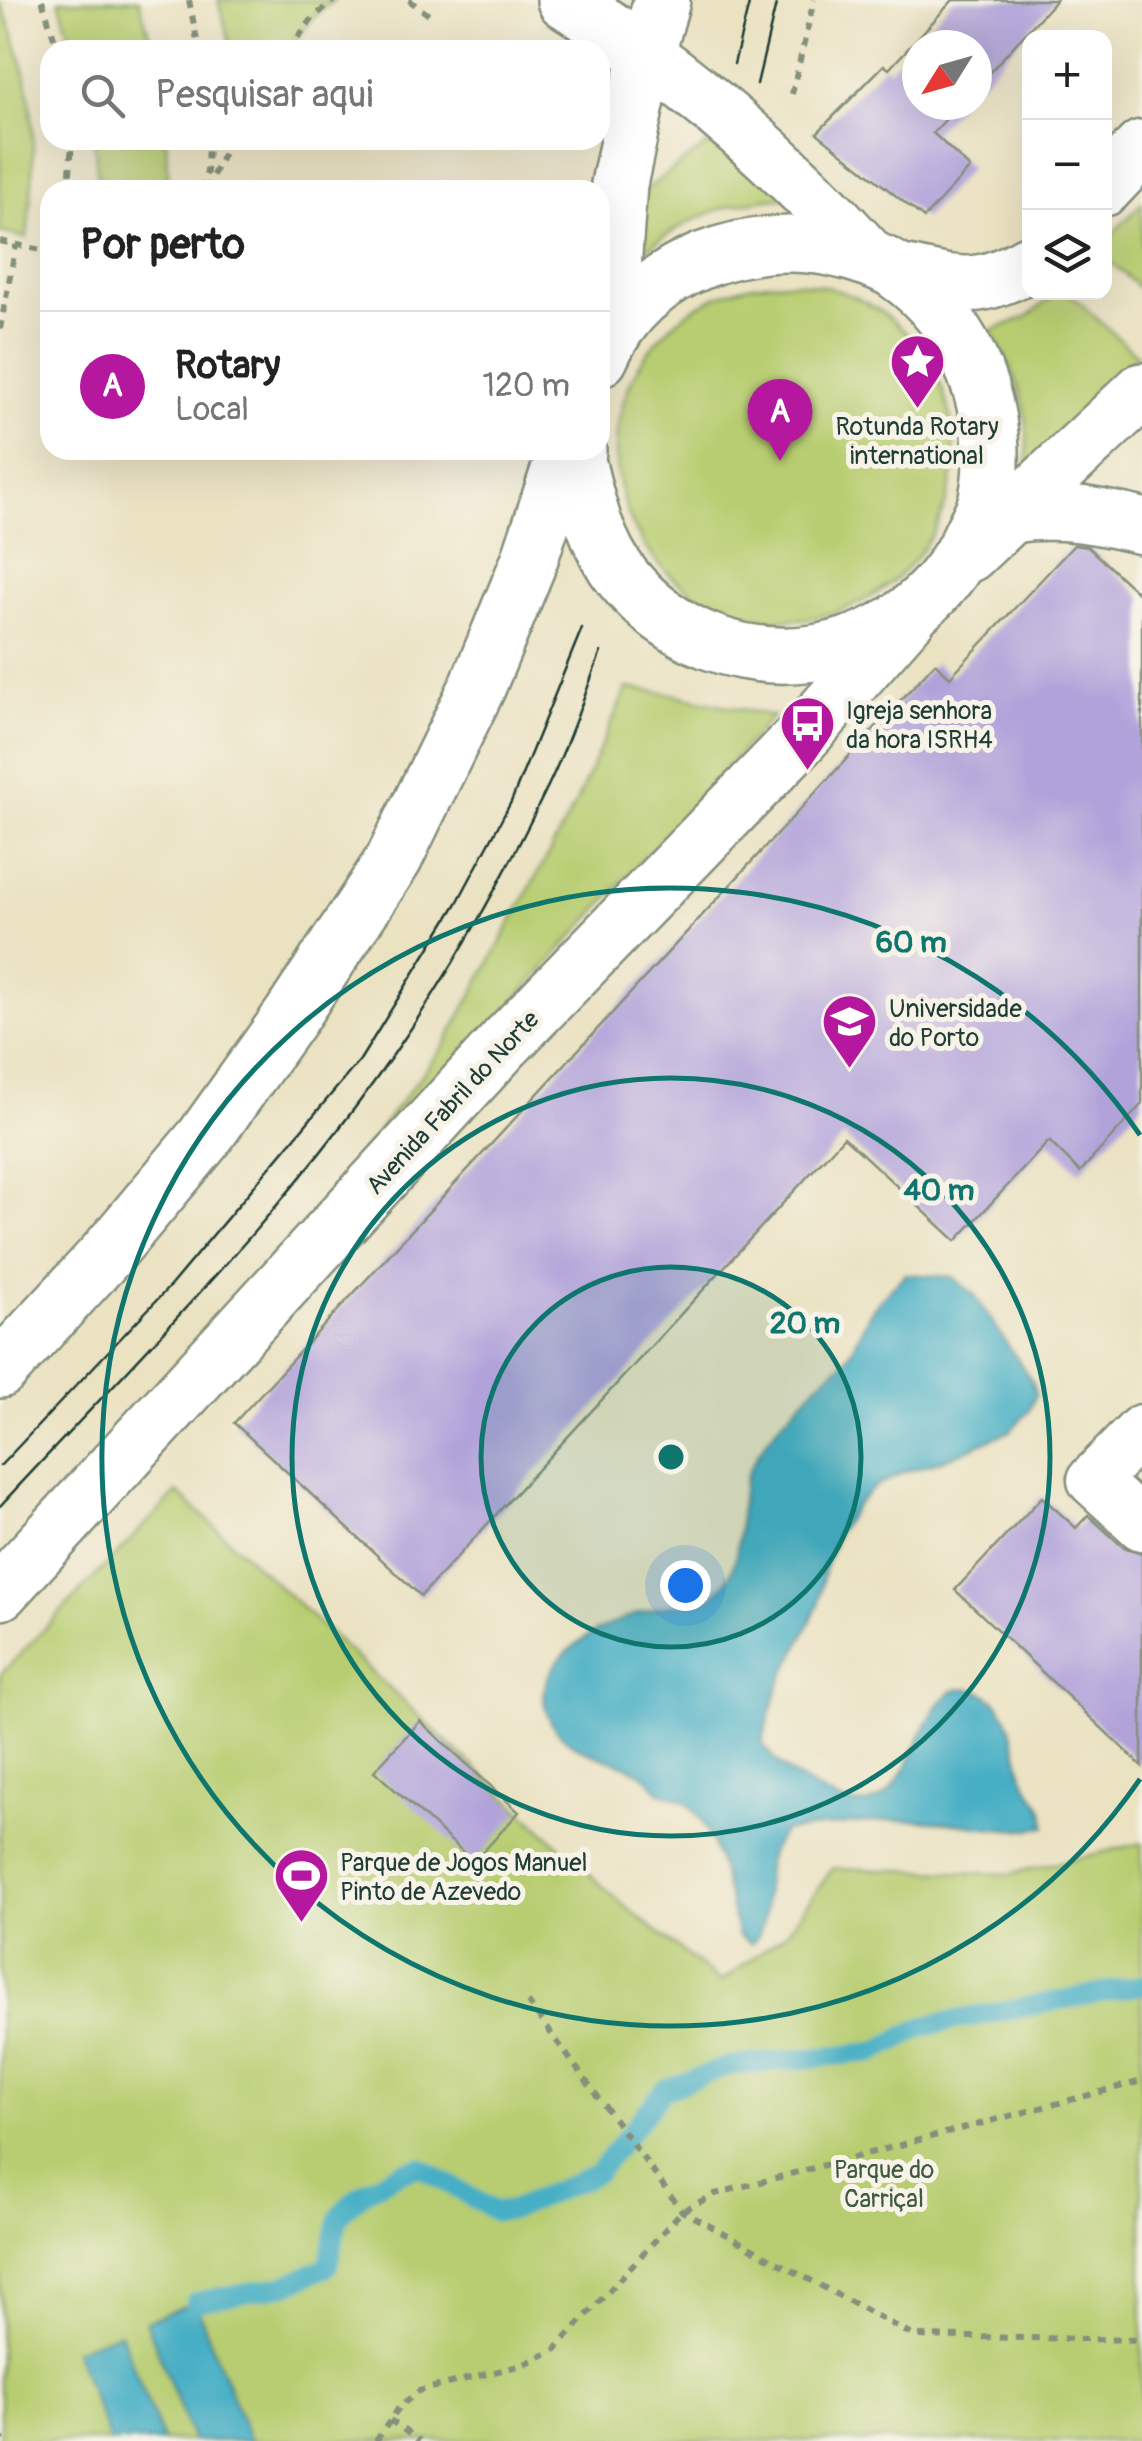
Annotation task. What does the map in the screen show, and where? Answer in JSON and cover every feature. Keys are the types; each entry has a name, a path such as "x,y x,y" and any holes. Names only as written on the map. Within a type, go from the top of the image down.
{"main road":[{"path":"542,0 576,40"},
{"path":"566,0 603,40"},
{"path":"610,278 618,184 630,121 623,62 662,0"},
{"path":"623,62 764,150 883,265 936,308 974,365 992,431 987,500 959,562"},
{"path":"1112,180 1142,148"},
{"path":"610,341 648,292 702,259 761,243 823,245 883,265 972,286 999,281 1022,268"},
{"path":"578,460 591,522 623,578 669,622 728,648 790,657 853,646 909,616 936,592 959,562 1142,391"},
{"path":"0,1370 106,1256 204,1138 291,1016 394,859 476,688 528,564 563,460"},
{"path":"1011,516 1048,510 1082,512 1142,526"},
{"name":"Avenida Fabril do Norte","path":"0,1592 505,1043 803,736 909,616"}],"street":[{"path":"1142,1430 1093,1480 1142,1525"}],"path":[{"path":"42,0 55,40"},
{"path":"189,0 197,40"},
{"path":"296,40 334,0"},
{"path":"409,0 433,18"},
{"path":"788,111 814,0"},
{"path":"70,180 71,150"},
{"path":"205,180 208,150"},
{"path":"208,180 225,150"},
{"path":"0,241 40,250"},
{"path":"0,329 16,245"},
{"path":"528,2002 682,2212 914,2336 1142,2340"},
{"path":"376,2441 408,2397 419,2391 522,2365 554,2350 682,2212 715,2194 1142,2081"},
{"path":"390,2420 419,2441"}],"green space":[{"path":"59,0 139,0 151,40 71,40"},
{"path":"218,0 334,0 296,40 229,40"},
{"path":"0,2 22,62 32,118 27,238 0,232"},
{"path":"722,134 798,197 747,202 703,216 662,238 622,269 634,198"},
{"path":"95,150 167,150 168,180 98,180"},
{"path":"1142,203 1142,291 1112,263 1112,235"},
{"path":"768,282 802,282 834,289 865,302 905,331 926,357 941,386 951,418 951,484 941,516 926,545 905,571 879,592 834,613 802,620 768,620 736,613 705,600 678,582 654,558 636,531 623,500 616,468 616,434 623,402 636,371 654,344 678,320 705,302 736,289"},
{"path":"1048,300 1077,300 1137,355 1025,480 1027,438 1023,402 1011,368 991,331 1027,317"},
{"path":"627,688 773,716 279,1260 446,1043 575,805"},
{"name":"Parque do Carriçal","path":"177,1492 622,1904 721,1982 787,1932 833,1868 1009,1874 1142,1843 1142,2441 0,2441 0,1675"}],"water":[{"path":"906,1274 952,1277 974,1294 1031,1380 1036,1395 1028,1412 1010,1431 904,1472 872,1489 857,1504 837,1533 824,1571 818,1606 778,1688 762,1743 782,1767 827,1795 855,1804 876,1801 892,1788 904,1770 937,1706 955,1690 974,1690 987,1695 1004,1712 1025,1780 1043,1810 1046,1827 1014,1829 912,1820 784,1831 771,1851 765,1913 751,1944 738,1936 714,1847 698,1815 684,1801 659,1791 644,1775 563,1737 546,1710 545,1689 552,1669 586,1638 631,1616 705,1600 726,1582 736,1553 744,1488 754,1460 792,1411 846,1360 867,1318"},
{"path":"195,2302 250,2441 193,2441 146,2321"},
{"path":"120,2332 163,2441 110,2441 74,2350"}],"building":[{"path":"953,0 1056,0 1028,30 1022,30 1022,37 992,70 992,30 925,30"},
{"path":"902,55 902,120 945,120 933,133 970,168 924,218 817,133 884,65 889,69"},
{"path":"1074,545 1088,547 1142,597 1142,1104 1080,1172 1049,1141 956,1241 844,1137 421,1596 234,1423 935,663 950,677"},
{"path":"1042,1497 1076,1528 1088,1515 1123,1547 1142,1553 1142,1766 955,1590"},
{"path":"420,1721 519,1812 474,1862 374,1771"}],"waterway":[{"path":"195,2302 285,2285 327,2267 343,2212 373,2187 410,2169 420,2167 496,2212 512,2210 597,2173 664,2090 728,2066 875,2052 924,2026 1142,1985"}],"tram line":[{"path":"734,64 750,0"},
{"path":"757,84 777,0"},
{"path":"0,1466 171,1285 360,1060 457,903 511,802 582,628"},
{"path":"0,1506 215,1276 317,1157 365,1094 429,1001 500,879 556,770 601,652"}],"place":[{"name":"Rotunda Rotary international","path":"917,410"},
{"name":"Rotary","path":"780,461"},
{"name":"Igreja senhora da hora ISRH4","path":"807,773"},
{"name":"Universidade do Porto","path":"850,1071"},
{"name":"Parque de Jogos Manuel Pinto de Azevedo","path":"301,1925"}]}
